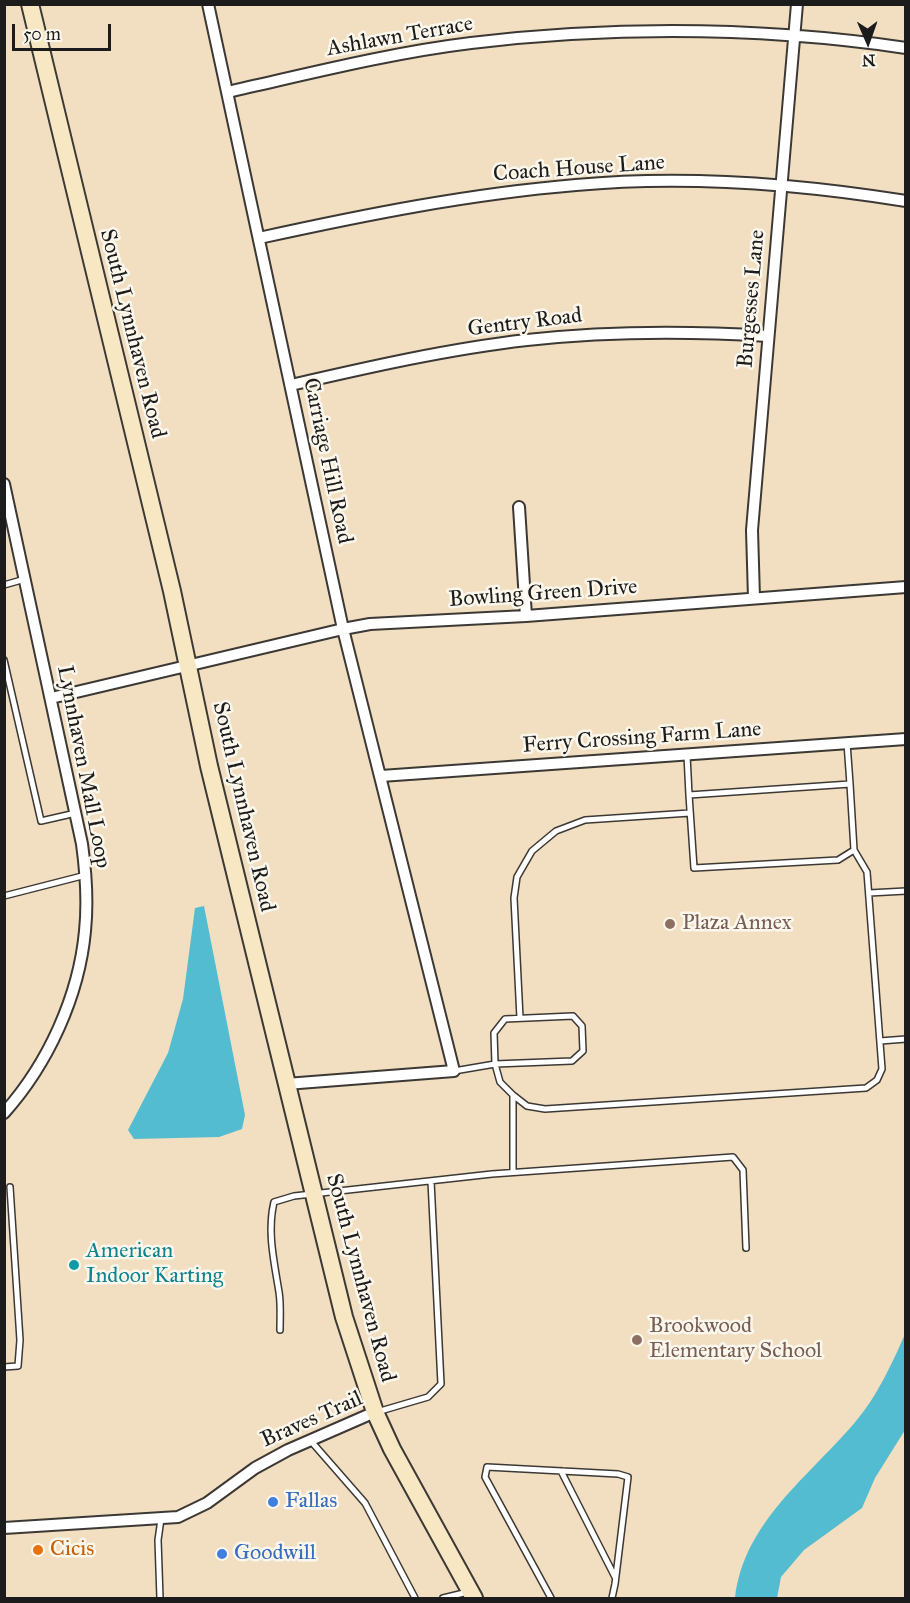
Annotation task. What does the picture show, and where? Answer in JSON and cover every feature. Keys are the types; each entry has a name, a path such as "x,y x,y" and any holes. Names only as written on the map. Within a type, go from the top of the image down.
{"street":[{"name":"South Lynnhaven Road","path":"30,4 172,591 186,666 344,1317 375,1412 392,1449 472,1595"},
{"name":"Carriage Hill Road","path":"208,4 343,628 454,1071"},
{"name":"Burgesses Lane","path":"754,598 752,530 797,4"},
{"name":"Ashlawn Terrace","path":"227,92 361,62 470,43 597,33 657,30 755,33 906,48"},
{"name":"Coach House Lane","path":"259,238 442,200 577,184 695,182 855,193 906,201"},
{"name":"Gentry Road","path":"291,385 376,366 526,340 648,332 708,332 768,336"},
{"name":"Lynnhaven Mall Loop","path":"4,484 76,813 86,875 85,932 71,996 44,1058 4,1113"},
{"path":"519,507 526,616"},
{"name":"Bowling Green Drive","path":"51,698 343,628 370,624 526,616 906,587"},
{"name":"Ferry Crossing Farm Lane","path":"381,776 906,739"},
{"path":"286,1084 454,1071"},
{"name":"Braves Trail","path":"4,1528 177,1517 207,1503 255,1468 288,1450 375,1412"}],"lane":[{"path":"4,585 25,579"},
{"path":"4,660 41,821 76,813"},
{"path":"454,1071 495,1064 572,1060 583,1051 582,1026 573,1016 506,1019 494,1033 495,1064 500,1082 527,1106 545,1109 866,1088 878,1080 882,1070 869,893 867,872 854,850 847,744"},
{"path":"687,755 694,868 837,860 854,850"},
{"path":"689,795 850,784"},
{"path":"520,1018 514,898 517,877 532,851 556,831 585,820 690,813"},
{"path":"4,896 86,875"},
{"path":"869,893 906,891"},
{"path":"880,1041 906,1039"},
{"path":"513,1095 513,1172"},
{"path":"280,1330 279,1294 273,1266 270,1220 274,1202 294,1196 513,1172 733,1157 743,1170 746,1248"},
{"name":"Braves Trail","path":"375,1412 428,1397 441,1384 431,1180"},
{"path":"4,1367 18,1366 20,1340 10,1187"},
{"path":"310,1440 365,1503 415,1599"},
{"path":"551,1599 485,1477 488,1467 618,1474 628,1477 616,1578 611,1598"},
{"path":"561,1470 616,1578"},
{"path":"160,1599 158,1540 161,1519"},
{"path":"443,1599 472,1595"}],"water":[{"path":"204,906 245,1115 242,1129 219,1137 134,1139 128,1130 168,1053 183,999 195,908"},
{"path":"905,1334 905,1430 875,1478 862,1508 804,1550 781,1577 777,1598 735,1598 741,1571 751,1546 765,1523 782,1501 863,1412 883,1379"}],"place":[{"name":"Plaza Annex","path":"670,924"},
{"name":"American Indoor Karting","path":"74,1265"},
{"name":"Brookwood Elementary School","path":"637,1340"},
{"name":"Fallas","path":"273,1502"},
{"name":"Cicis","path":"38,1550"},
{"name":"Goodwill","path":"222,1554"}]}
